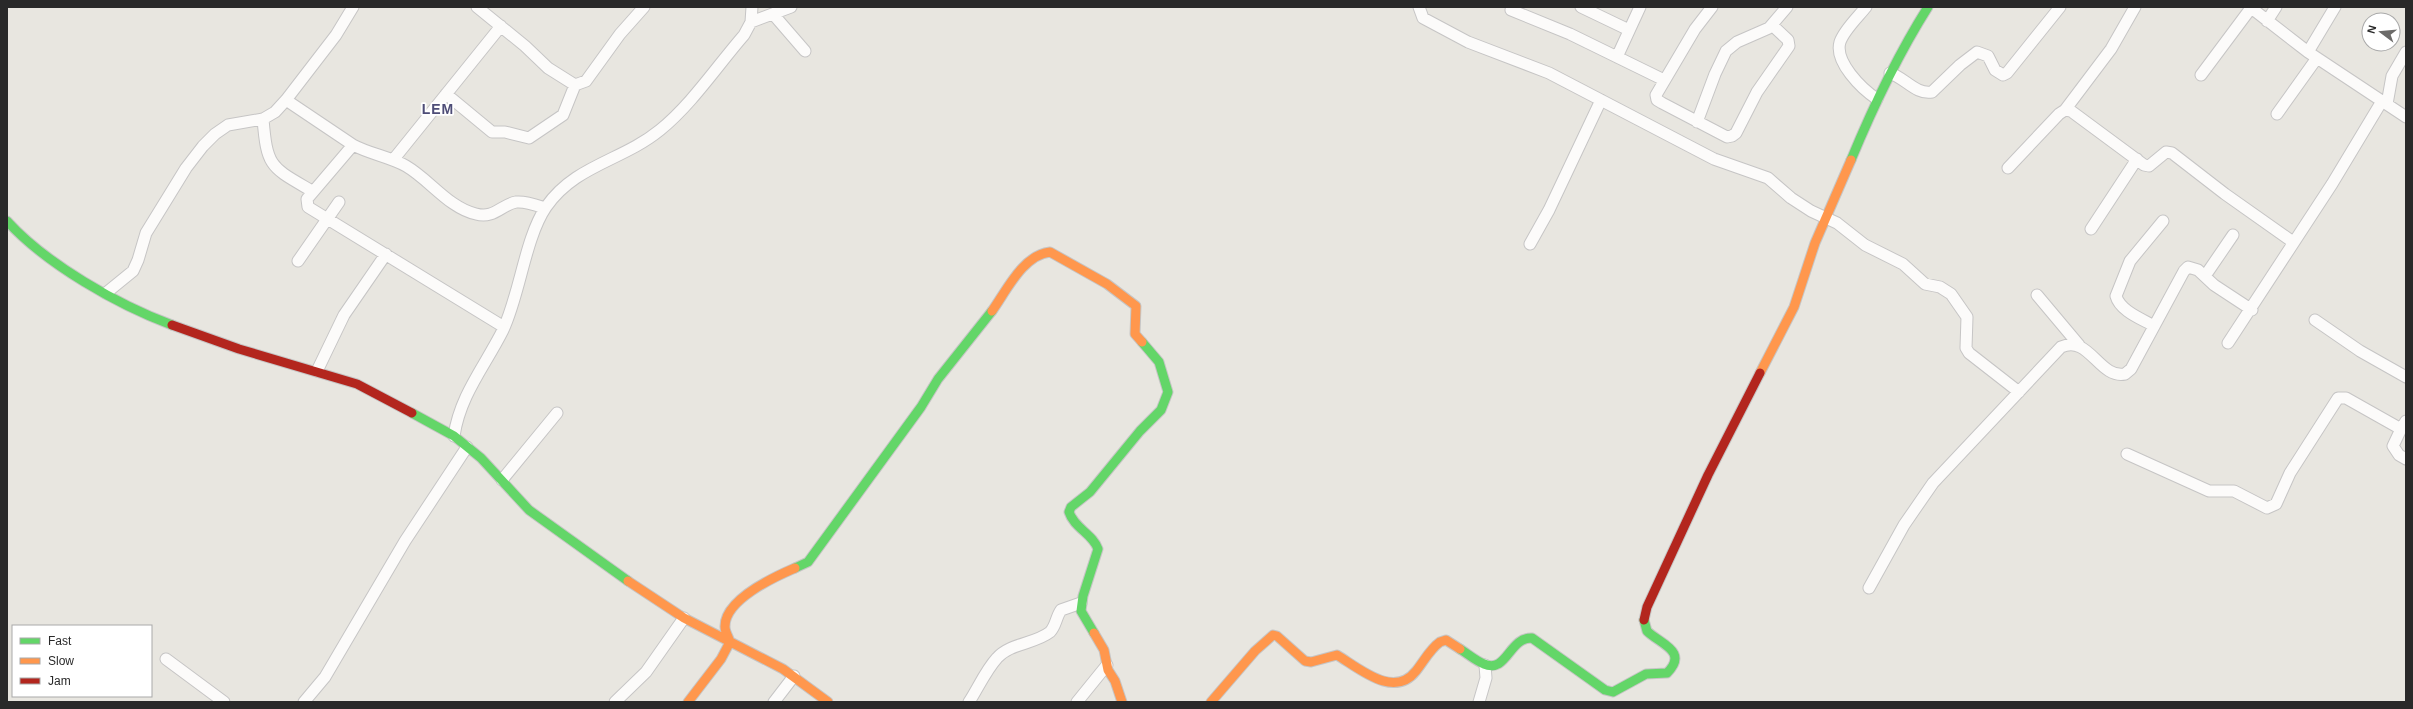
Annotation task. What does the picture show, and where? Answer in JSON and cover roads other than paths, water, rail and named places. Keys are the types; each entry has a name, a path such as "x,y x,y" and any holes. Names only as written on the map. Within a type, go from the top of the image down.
{"street":[{"path":"106,293 133,271 146,233 186,168 203,146 215,134 228,125 263,119 275,112 336,35 353,7"},
{"path":"477,7 501,26 548,68 575,85"},
{"path":"446,94 492,132 505,132 529,138 563,115 575,85 586,81 620,34 644,7"},
{"path":"454,436 462,402 504,327 534,236 545,208 570,180 585,170 627,152 660,130 680,111 744,35 751,22 752,7"},
{"path":"751,22 791,7"},
{"path":"1419,7 1423,18 1458,37 1549,73 1714,159 1768,178 1791,198 1846,229 1865,245 1903,264 1925,284 1940,287 1951,294 1967,317 1966,348 1969,353 2019,392"},
{"path":"1580,7 1629,30"},
{"path":"1617,56 1640,7"},
{"path":"1712,7 1695,29 1656,95 1658,100 1697,122 1727,136 1732,136 1736,133 1757,92 1789,46 1788,40 1772,25"},
{"path":"1697,122 1715,74 1726,51 1737,42 1772,25 1787,7"},
{"path":"1866,7 1843,36 1839,50 1842,60 1858,84 1877,99"},
{"path":"1211,702 1255,651 1273,636 1277,636 1302,660 1315,662 1331,654 1337,655 1383,682 1392,684 1408,680 1440,641 1446,640 1453,642 1485,665 1498,666 1520,639 1526,636 1532,638 1613,697 1646,674 1666,673 1670,670 1675,659 1674,652 1671,647 1646,632 1644,623 1647,607 1708,475 1794,307 1826,218 1877,99 1890,73 1928,7"},
{"path":"1890,73 1904,80 1921,92 1932,92 1960,65 1978,52 1988,56 1995,70 2003,75 2007,73 2060,7"},
{"path":"2008,168 2065,110 2111,49 2135,7"},
{"path":"2202,75 2250,7 2266,21 2313,55 2406,117"},
{"path":"2266,21 2276,7"},
{"path":"2277,114 2313,55 2335,7"},
{"path":"1511,10 1570,34 1664,80"},
{"path":"773,14 805,52"},
{"path":"393,160 501,26"},
{"path":"2228,343 2252,310 2293,242 2384,103 2390,80 2406,52"},
{"path":"286,100 353,145 371,154 393,160 407,167 466,211 475,214 490,215 514,202 531,203 545,208"},
{"path":"1530,244 1549,210 1601,100"},
{"path":"2065,110 2071,111 2149,166 2166,152 2172,152 2219,190 2293,242"},
{"path":"263,119 265,146 271,164 279,172 312,191"},
{"path":"353,145 312,191 306,204 326,219 362,238 504,327"},
{"path":"2091,229 2137,159"},
{"path":"298,261 339,202"},
{"path":"7,221 26,241 49,260 106,293 169,325 239,349 357,384 454,436 481,458 529,510 626,580 684,618 794,676 828,702"},
{"path":"2154,326 2123,308 2118,302 2116,296 2130,261 2163,221"},
{"path":"2205,276 2233,235"},
{"path":"688,702 721,659 730,642 725,627 731,611 737,603 769,580 808,562 921,407 938,379 969,342 1028,261 1041,253 1050,252 1067,259 1088,274 1107,284 1136,306 1135,334 1159,362 1168,392 1161,410 1140,431 1090,492 1071,507 1069,512 1072,521 1096,543 1098,549 1081,603 1084,619 1104,650 1107,665 1122,702"},
{"path":"317,371 344,315 386,254"},
{"path":"2037,295 2079,345 2113,373 2125,374 2131,369 2184,271 2193,267 2214,285 2252,310"},
{"path":"2315,320 2360,350 2406,377"},
{"path":"1869,588 1904,525 1933,484 2061,347 2069,343 2079,345"},
{"path":"2127,454 2209,491 2234,491 2268,508 2276,504 2290,473 2338,398 2346,398 2404,425 2393,446 2399,456 2406,459"},
{"path":"502,480 557,413"},
{"path":"304,702 325,677 405,541 467,447"},
{"path":"969,702 998,658 1005,652 1023,646 1049,632 1055,626 1061,610 1081,603"},
{"path":"615,702 637,683 684,618"},
{"path":"166,659 224,702"},
{"path":"1077,702 1107,665"},
{"path":"1479,702 1486,678 1485,665"},
{"path":"774,702 794,676"}],"district":[{"name":"LEM","path":"438,109"}]}
